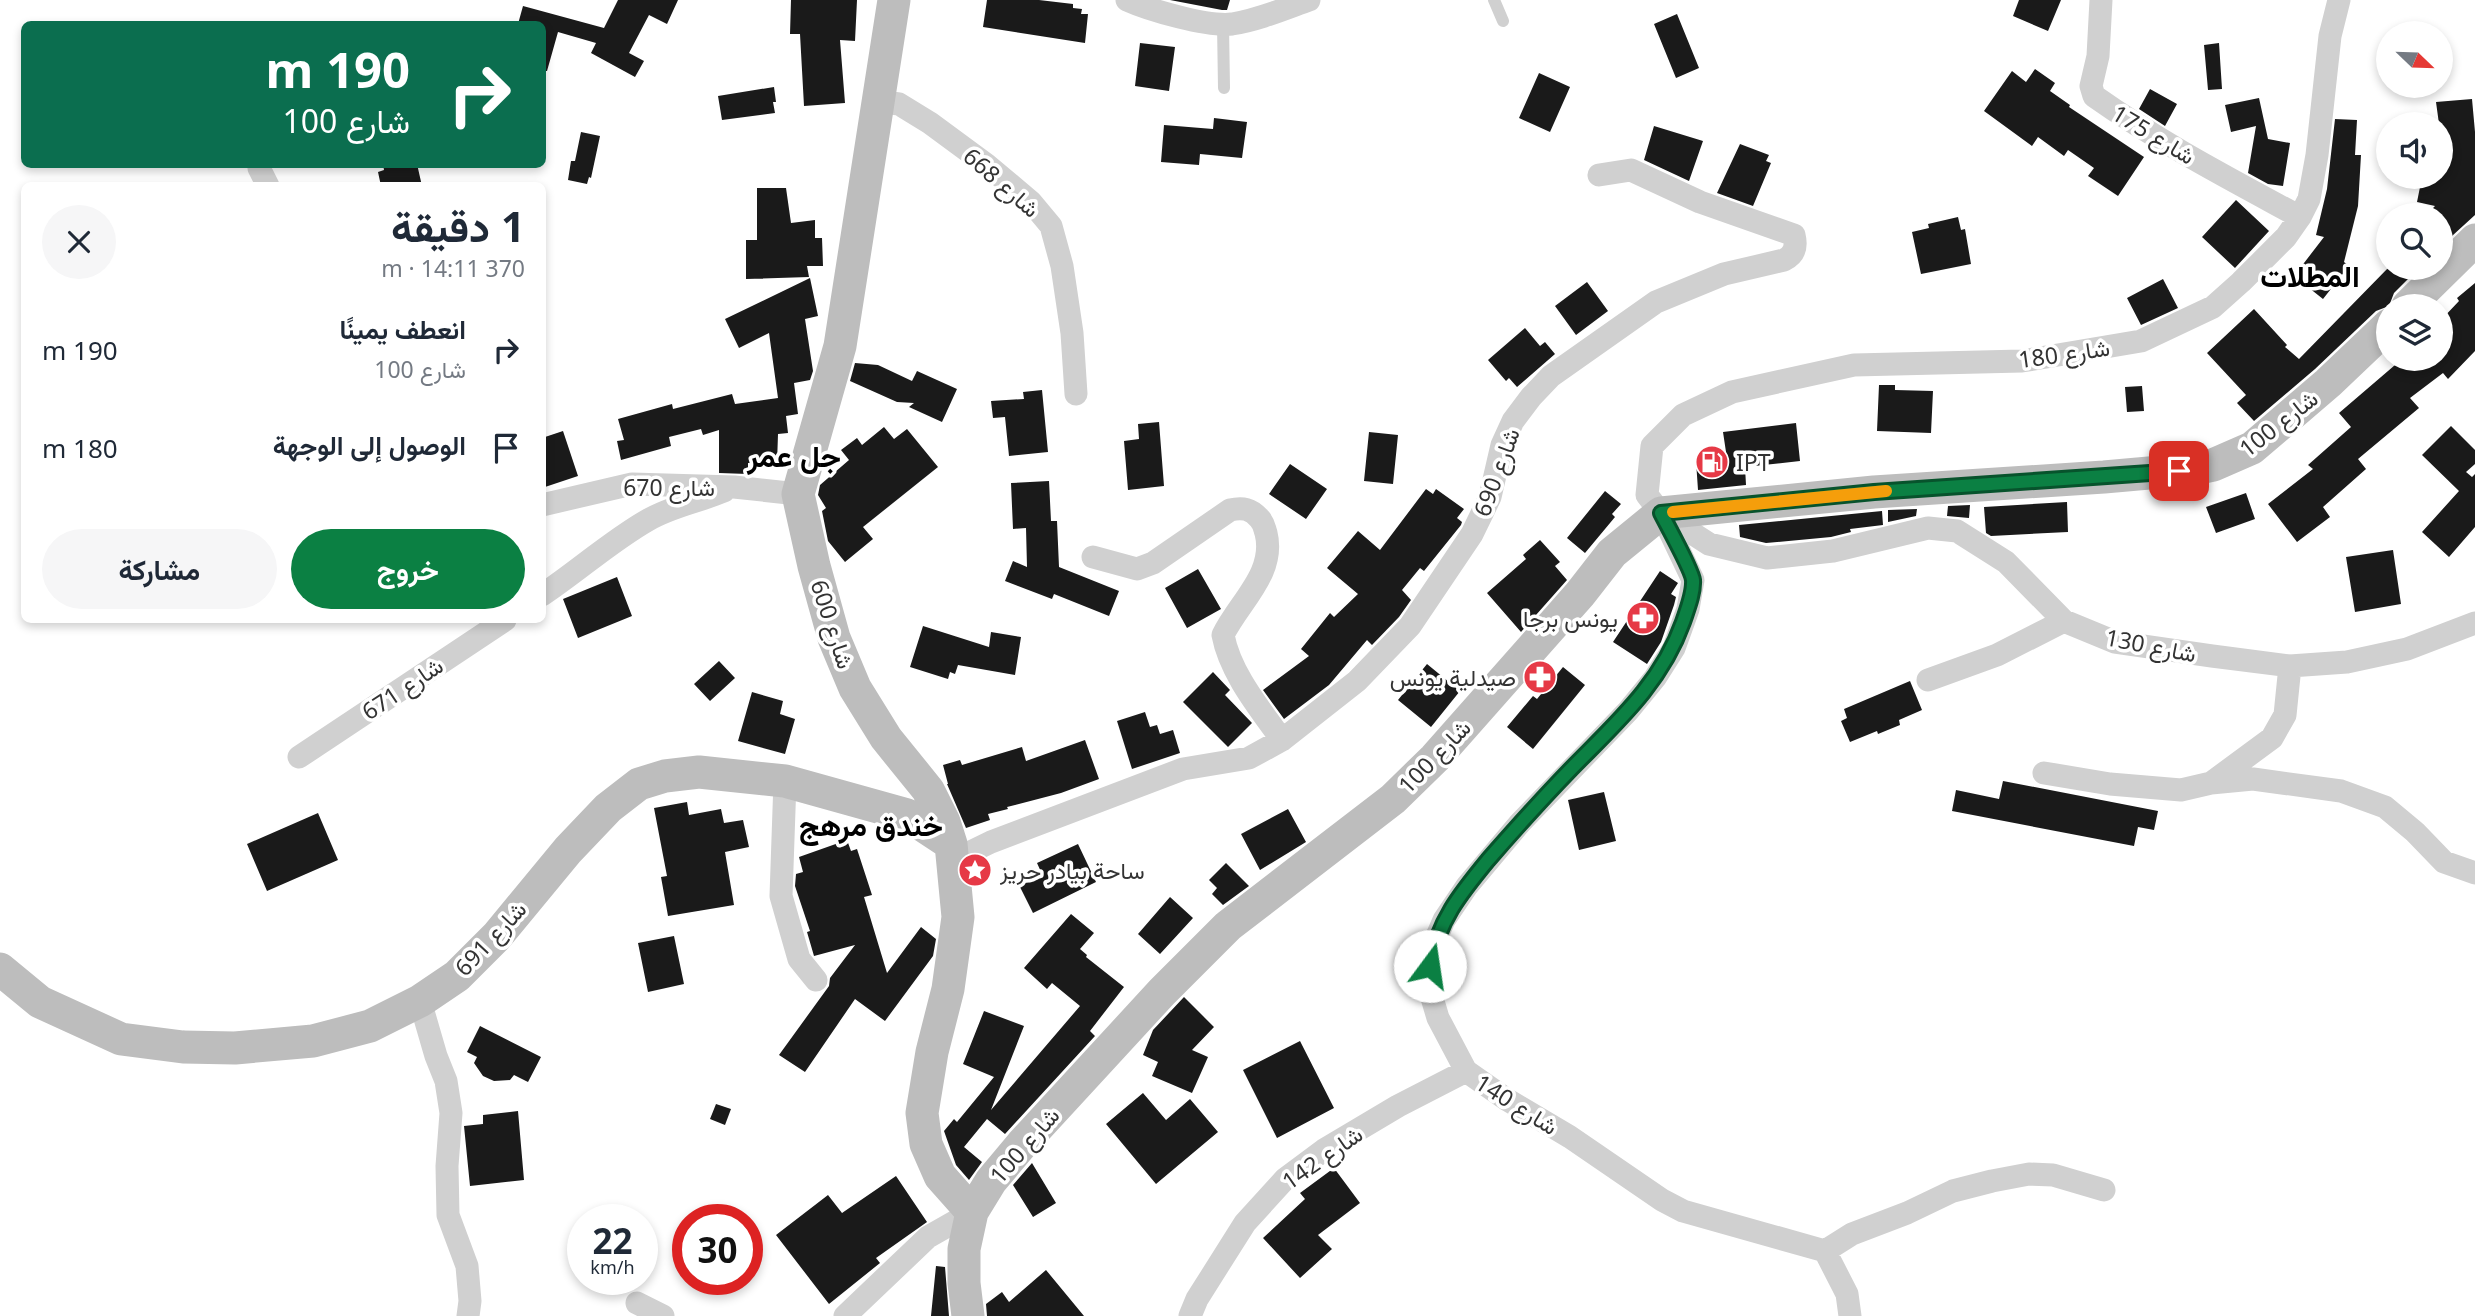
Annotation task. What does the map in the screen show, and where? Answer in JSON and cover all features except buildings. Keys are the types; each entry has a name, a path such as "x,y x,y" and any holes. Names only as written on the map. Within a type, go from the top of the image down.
{"main road":[{"name":"شارع 600","path":"894,0 840,346 798,494 830,626 855,688 886,738 928,790 953,852 958,917 948,989 932,1052 922,1113 926,1144 940,1176 972,1212"},
{"path":"2420,294 2475,240"},
{"name":"شارع 100","path":"968,1316 964,1249 972,1212 990,1181 1014,1153 1228,926 1402,790 1435,758 1580,594 1612,553 1661,513 1874,492 2104,477 2213,465 2241,454 2259,443 2376,337"},
{"name":"شارع 691","path":"0,969 40,1002 121,1039 183,1047 235,1048 313,1041 370,1026 420,1000 457,976 497,936 568,850 608,808 639,784 665,776 699,772 785,781 907,815 953,852"}],"street":[{"path":"1127,0 1161,13 1223,24 1259,18 1309,0"},
{"name":"شارع 175","path":"2101,0 2098,56 2091,86 2094,96 2199,162 2300,217"},
{"name":"شارع 180","path":"1661,513 1647,495 1652,446 1683,415 1732,392 1854,365 2022,361 2141,341 2213,307 2286,237 2300,217 2312,189 2329,36 2339,0"},
{"name":"شارع 668","path":"877,101 899,104 930,123 1031,202 1051,226 1062,266 1072,332 1076,394"},
{"name":"شارع 690","path":"953,852 991,842 1183,769 1249,758 1282,740 1357,681 1410,626 1472,534 1490,497 1502,444 1513,421 1551,376 1656,302 1724,274 1784,260 1791,257 1795,250 1794,235 1700,202 1631,170 1599,175"},
{"name":"شارع 670","path":"546,504 632,484 734,487 798,494"},
{"path":"546,592 650,519 676,506 734,487"},
{"path":"1093,558 1137,569 1153,563 1230,510 1241,507 1254,512 1263,522 1268,553 1264,570 1223,635 1227,654 1282,740"},
{"name":"شارع 130","path":"1661,513 1709,544 1767,558 1833,551 1928,528 1957,531 2006,562 2064,621 2115,642 2290,666 2347,662 2407,649 2475,623"},
{"name":"شارع 140","path":"1661,513 1693,580 1688,609 1674,648 1655,678 1628,711 1520,823 1467,886 1444,920 1434,943 1430,991 1438,1018 1466,1071 1506,1099 1570,1137 1662,1200 1683,1211 1825,1251"},
{"path":"1928,680 1997,655 2064,621"},
{"name":"شارع 671","path":"299,757 500,623"},
{"path":"2211,783 2272,738 2285,715 2290,666"},
{"path":"2044,773 2110,784 2181,790 2211,783 2253,779 2341,791 2385,807 2416,832 2444,862 2475,873"},
{"path":"785,781 780,896 799,959 816,980"},
{"path":"420,1000 446,1081 450,1103 447,1215 467,1266 470,1301 468,1316"},
{"name":"شارع 142","path":"1190,1316 1196,1299 1245,1223 1285,1179 1324,1150 1398,1106 1466,1071"},
{"path":"1850,1316 1847,1294 1825,1251 1852,1234 1907,1213 1953,1191 2029,1174 2053,1175 2104,1190"},
{"path":"845,1316 928,1237 972,1212"},
{"path":"637,1303 663,1316"}],"lane":[{"path":"1494,0 1503,21"},
{"path":"1223,24 1224,88"}],"slow traffic":[{"path":"1673,512 1886,491"}],"place":[{"name":"IPT","path":"1712,462"},
{"name":"يونس برجا","path":"1643,618"},
{"name":"صيدلية يونس","path":"1540,677"},
{"name":"ساحة بيادر حريز","path":"975,870"}],"district":[{"name":"المطلات","path":"2310,275"},
{"name":"جل عمر","path":"794,455"},
{"name":"خندق مرهج","path":"871,824"}],"route":[{"path":"1430,966 1434,943 1444,920 1467,886 1520,823 1628,711 1655,678 1674,648 1688,609 1693,580 1661,513 1874,492 2179,471"}]}
